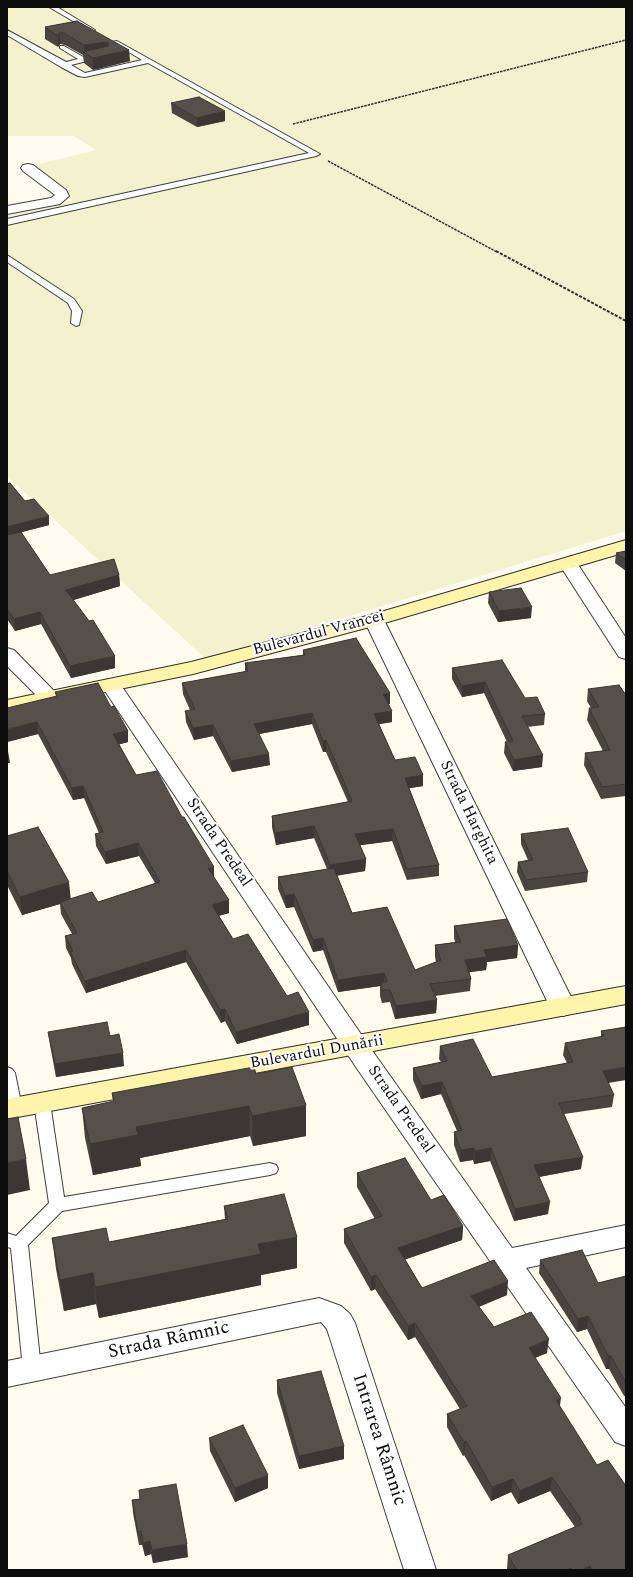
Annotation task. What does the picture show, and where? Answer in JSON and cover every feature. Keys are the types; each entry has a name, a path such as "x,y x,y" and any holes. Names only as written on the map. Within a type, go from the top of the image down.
{"street":[{"path":"7,210 55,201 62,196 61,193 28,168"},
{"name":"Bulevardul Vrancei","path":"7,706 111,686 193,668 374,620 626,546"},
{"path":"568,564 626,653"},
{"name":"Strada Harghita","path":"374,620 563,1007"},
{"path":"7,654 49,697"},
{"name":"Strada Predeal","path":"111,686 356,1046 626,1433"},
{"name":"Bulevardul Dunării","path":"10,1109 626,995"},
{"path":"506,1261 626,1236"},
{"name":"Strada Râmnic","path":"20,1372 318,1310 331,1314"},
{"name":"Intrarea Râmnic","path":"331,1314 340,1323 420,1570"}],"lane":[{"path":"52,7 316,154"},
{"path":"7,32 64,65 85,75 148,61"},
{"path":"62,47 84,60"},
{"path":"64,65 106,55"},
{"path":"7,222 316,154"},
{"path":"7,258 70,301 77,311 76,323"},
{"path":"7,1073 10,1109"},
{"path":"42,1103 57,1205"},
{"path":"20,1372 13,1241 57,1205 270,1169"}],"path":[{"path":"272,130 626,40"},
{"path":"316,154 626,322"}],"shaded area":[{"path":"7,7 626,7 626,531 207,660 7,476 7,216 73,200 31,166 96,150 74,136 7,136"}],"building":[{"path":"77,21 129,50 93,58 83,52 108,46 108,42 84,45 64,33 59,33 58,36 45,27"},
{"path":"199,97 225,111 197,118 171,103"},
{"path":"10,483 25,501 34,499 49,516 7,527 7,484"},
{"path":"21,532 50,575 114,559 119,575 66,590 89,621 93,620 115,656 70,666 40,612 14,619 7,609 7,535"},
{"path":"626,551 626,560 616,553"},
{"path":"521,588 532,607 499,611 489,592"},
{"path":"356,638 390,693 383,694 392,711 374,714 395,760 415,757 423,775 405,778 439,865 407,869 393,829 355,834 366,859 330,865 314,826 275,833 272,816 352,801 326,740 323,741 312,713 254,724 269,754 231,761 213,725 193,728 185,711 195,709 182,683 248,671 245,663 305,655 303,650"},
{"path":"502,660 525,698 537,697 545,714 522,716 543,755 514,760 505,742 513,741 485,682 462,686 452,668"},
{"path":"98,683 111,707 114,706 128,731 113,734 136,775 157,771 182,817 184,817 214,867 208,868 229,900 212,905 233,939 248,934 287,996 298,992 309,1012 236,1032 225,1009 220,1010 186,950 85,981 70,952 73,951 65,936 77,933 60,902 92,892 98,902 160,882 138,843 105,852 95,834 103,832 83,786 72,788 37,722 7,729 7,708 57,696 55,692"},
{"path":"619,685 626,695 626,784 602,787 585,753 610,750 589,708 599,707 588,689"},
{"path":"38,827 69,882 20,897 7,871 7,836"},
{"path":"568,828 588,872 526,880 518,862 533,860 521,834"},
{"path":"334,868 352,913 387,907 415,970 441,960 435,945 461,942 454,926 507,919 518,945 484,950 487,957 465,960 471,979 430,984 437,1000 396,1006 390,990 382,990 381,984 387,981 384,973 338,980 323,938 313,940 294,894 285,896 278,877"},
{"path":"107,1022 110,1036 119,1034 123,1053 55,1064 48,1032"},
{"path":"626,1027 626,1067 603,1071 614,1095 559,1103 583,1157 534,1165 550,1202 515,1209 491,1148 475,1151 474,1148 461,1150 454,1132 462,1130 442,1082 422,1086 413,1068 447,1061 440,1046 473,1039 492,1077 573,1062 565,1043 604,1036 601,1031"},
{"path":"254,1067 256,1074 292,1067 306,1105 252,1116 249,1106 136,1127 138,1135 90,1144 82,1108 114,1101 112,1093"},
{"path":"18,1117 26,1159 7,1163 7,1119"},
{"path":"405,1158 431,1200 444,1195 463,1226 398,1248 422,1288 494,1260 508,1281 471,1296 494,1327 531,1312 549,1339 529,1348 561,1398 556,1400 597,1465 608,1460 626,1486 626,1570 592,1570 590,1566 582,1570 572,1570 571,1568 567,1570 517,1570 508,1555 582,1524 579,1520 581,1519 552,1477 520,1491 513,1479 492,1487 466,1441 464,1442 447,1414 467,1406 415,1323 408,1326 376,1275 371,1277 344,1229 382,1216 357,1173"},
{"path":"284,1194 297,1237 258,1244 261,1254 95,1287 93,1273 60,1280 52,1238 106,1228 109,1242 228,1219 224,1206"},
{"path":"582,1250 598,1283 626,1276 626,1383 611,1356 608,1356 588,1316 578,1319 540,1260"},
{"path":"321,1371 344,1446 299,1456 277,1380"},
{"path":"243,1425 268,1475 235,1488 209,1438"},
{"path":"176,1484 187,1544 152,1550 150,1541 143,1543 141,1531 138,1532 132,1500 140,1499 139,1490"}]}
